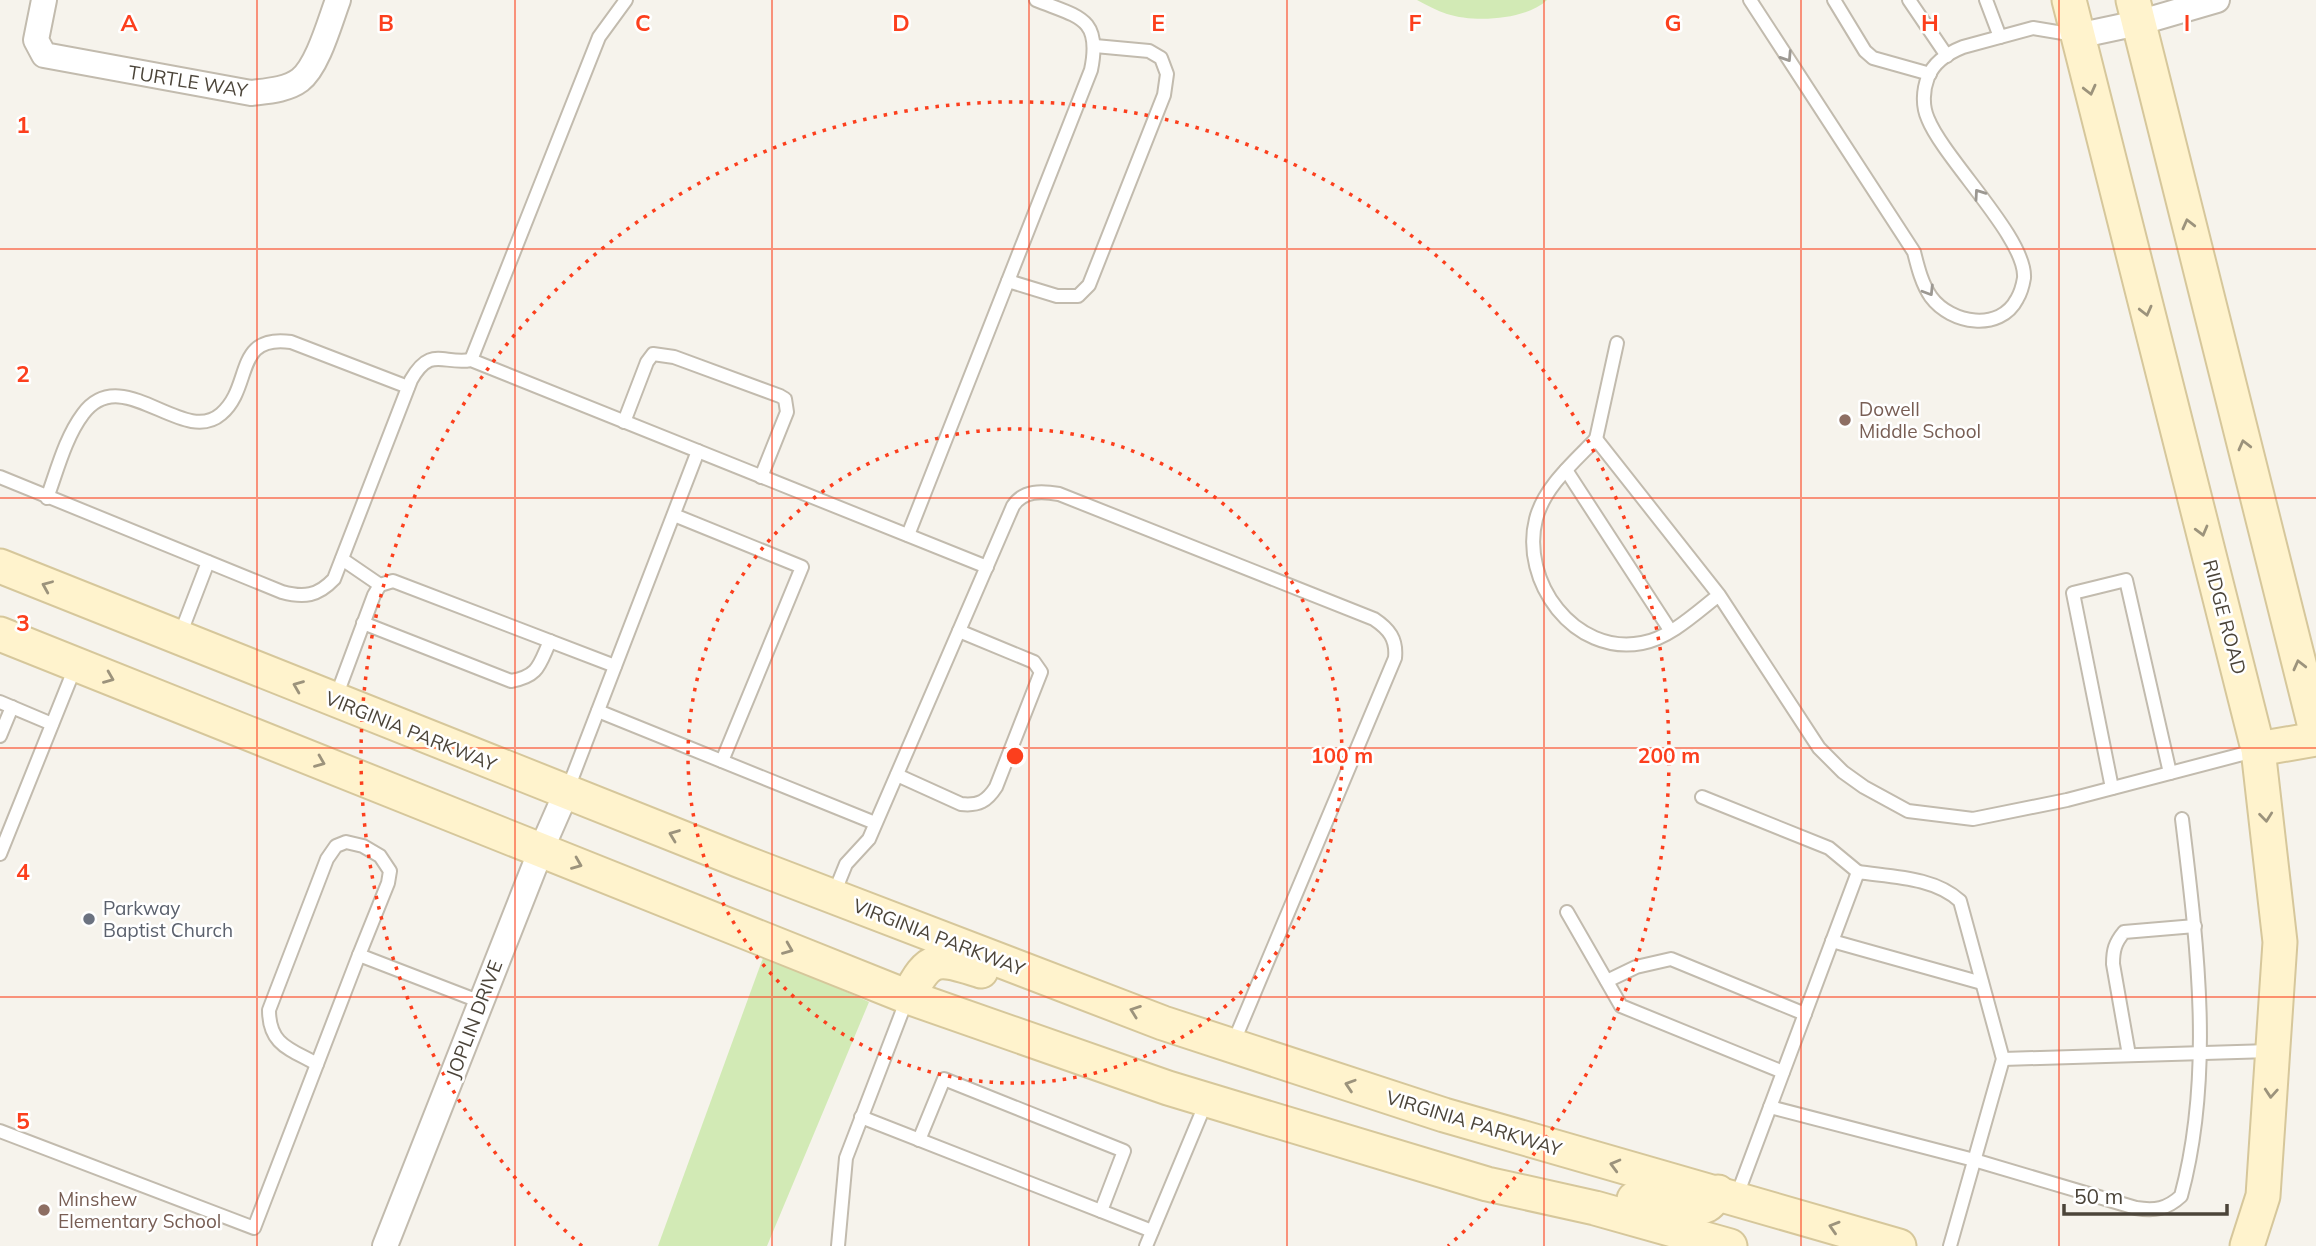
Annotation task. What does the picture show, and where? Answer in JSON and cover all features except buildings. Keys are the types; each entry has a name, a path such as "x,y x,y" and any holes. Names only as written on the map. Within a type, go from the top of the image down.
{"main road":[{"name":"RIDGE ROAD","path":"2068,0 2258,750 2280,942 2263,1196 2247,1246"},
{"path":"2135,12 2316,732"},
{"name":"VIRGINIA PARKWAY","path":"0,566 566,793 833,897 1232,1046 1457,1119 1899,1246"},
{"path":"0,634 908,997 1208,1100 1487,1184 1595,1208 1730,1246"},
{"path":"2258,750 2316,739"},
{"path":"908,997 920,974 930,964 947,961 1051,995 1084,992"},
{"path":"1487,1184 1513,1172 1665,1206 1689,1208 1707,1205 1727,1195"}],"street":[{"name":"TURTLE WAY","path":"44,0 36,40 44,55 251,93 277,89 300,80 314,60 338,0"},
{"path":"2077,36 2135,12 2217,0"},
{"name":"JOPLIN DRIVE","path":"385,1246 566,793"}],"lane":[{"path":"471,360 599,37 626,0"},
{"path":"908,536 1091,70 1095,46 1093,34 1079,17 1035,0"},
{"path":"1750,0 1914,252 1922,279 1932,298 1945,311 1970,321 1988,321 2002,316 2017,300 2024,277 2011,241 1927,118 1923,90 1933,66 1964,47 2033,28 2077,36"},
{"path":"1834,0 1865,51 1873,58 1930,74"},
{"path":"1909,0 1947,56"},
{"path":"1986,0 2000,37"},
{"path":"1008,281 1056,296 1078,296 1089,285 1164,95 1167,74 1161,58 1149,51 1095,46"},
{"path":"47,498 74,429 83,414 95,403 109,396 129,398 185,420 210,420 220,416 232,401 252,353 262,344 274,340 291,342 408,387"},
{"path":"1617,343 1596,439 1566,470 1535,520 1532,550 1534,565 1558,610 1576,628 1603,642 1643,643 1670,630 1719,595"},
{"path":"624,422 647,362 653,354 674,356 780,396 785,400 787,412 761,477"},
{"path":"0,477 282,592 297,596 318,594 334,579 417,369 432,358 471,360 987,567"},
{"path":"1596,439 1719,595 1819,748 1843,772 1864,787 1908,811 1973,819 2067,800 2258,750"},
{"path":"566,793 698,452"},
{"path":"1566,470 1670,630"},
{"path":"833,897 846,864 869,839 1016,500 1023,495 1043,491 1059,494 1374,620 1389,631 1394,639 1395,657 1232,1046"},
{"path":"674,515 802,566 722,761"},
{"path":"342,559 380,585"},
{"path":"178,639 208,562"},
{"path":"2112,788 2073,593 2126,580 2170,773"},
{"path":"335,701 363,623 380,585 393,581 615,666"},
{"path":"363,623 510,681 526,678 536,671 550,641"},
{"path":"897,775 961,804 973,805 985,801 996,787 1041,672 1034,662 959,631"},
{"path":"0,854 76,664"},
{"path":"0,736 6,705 52,724"},
{"path":"598,711 875,823"},
{"path":"1702,797 1829,848 1858,872 1913,880 1948,891 1959,901 2003,1059 1950,1246"},
{"path":"1770,1107 1974,1160 2136,1208 2160,1210 2174,1203 2181,1196 2195,1127 2199,1053 2195,926 2182,819"},
{"path":"0,1131 254,1228 388,883 390,871 380,856 363,846 346,842 336,846 327,859 269,1010 274,1037 317,1064"},
{"path":"1727,1195 1770,1107 1858,872"},
{"path":"1567,912 1622,1006 1627,1010 1783,1072"},
{"path":"2129,1055 2113,964 2113,950 2118,940 2124,932 2195,926"},
{"path":"1832,941 1982,983"},
{"path":"359,955 481,1002"},
{"path":"1607,981 1636,967 1671,959 1805,1014"},
{"path":"838,1246 846,1158 908,997"},
{"path":"2003,1059 2274,1050"},
{"path":"919,1140 944,1079 1124,1151 1101,1211"},
{"path":"1146,1246 1208,1100"},
{"path":"861,1117 1152,1231"}],"green space":[{"path":"1417,0 1547,0 1538,7 1514,16 1485,19 1447,14"},
{"path":"764,955 869,1002 767,1246 658,1246"}],"place":[{"name":"Dowell Middle School","path":"1845,420"},
{"name":"Parkway Baptist Church","path":"89,919"},
{"name":"Minshew Elementary School","path":"44,1210"}]}
